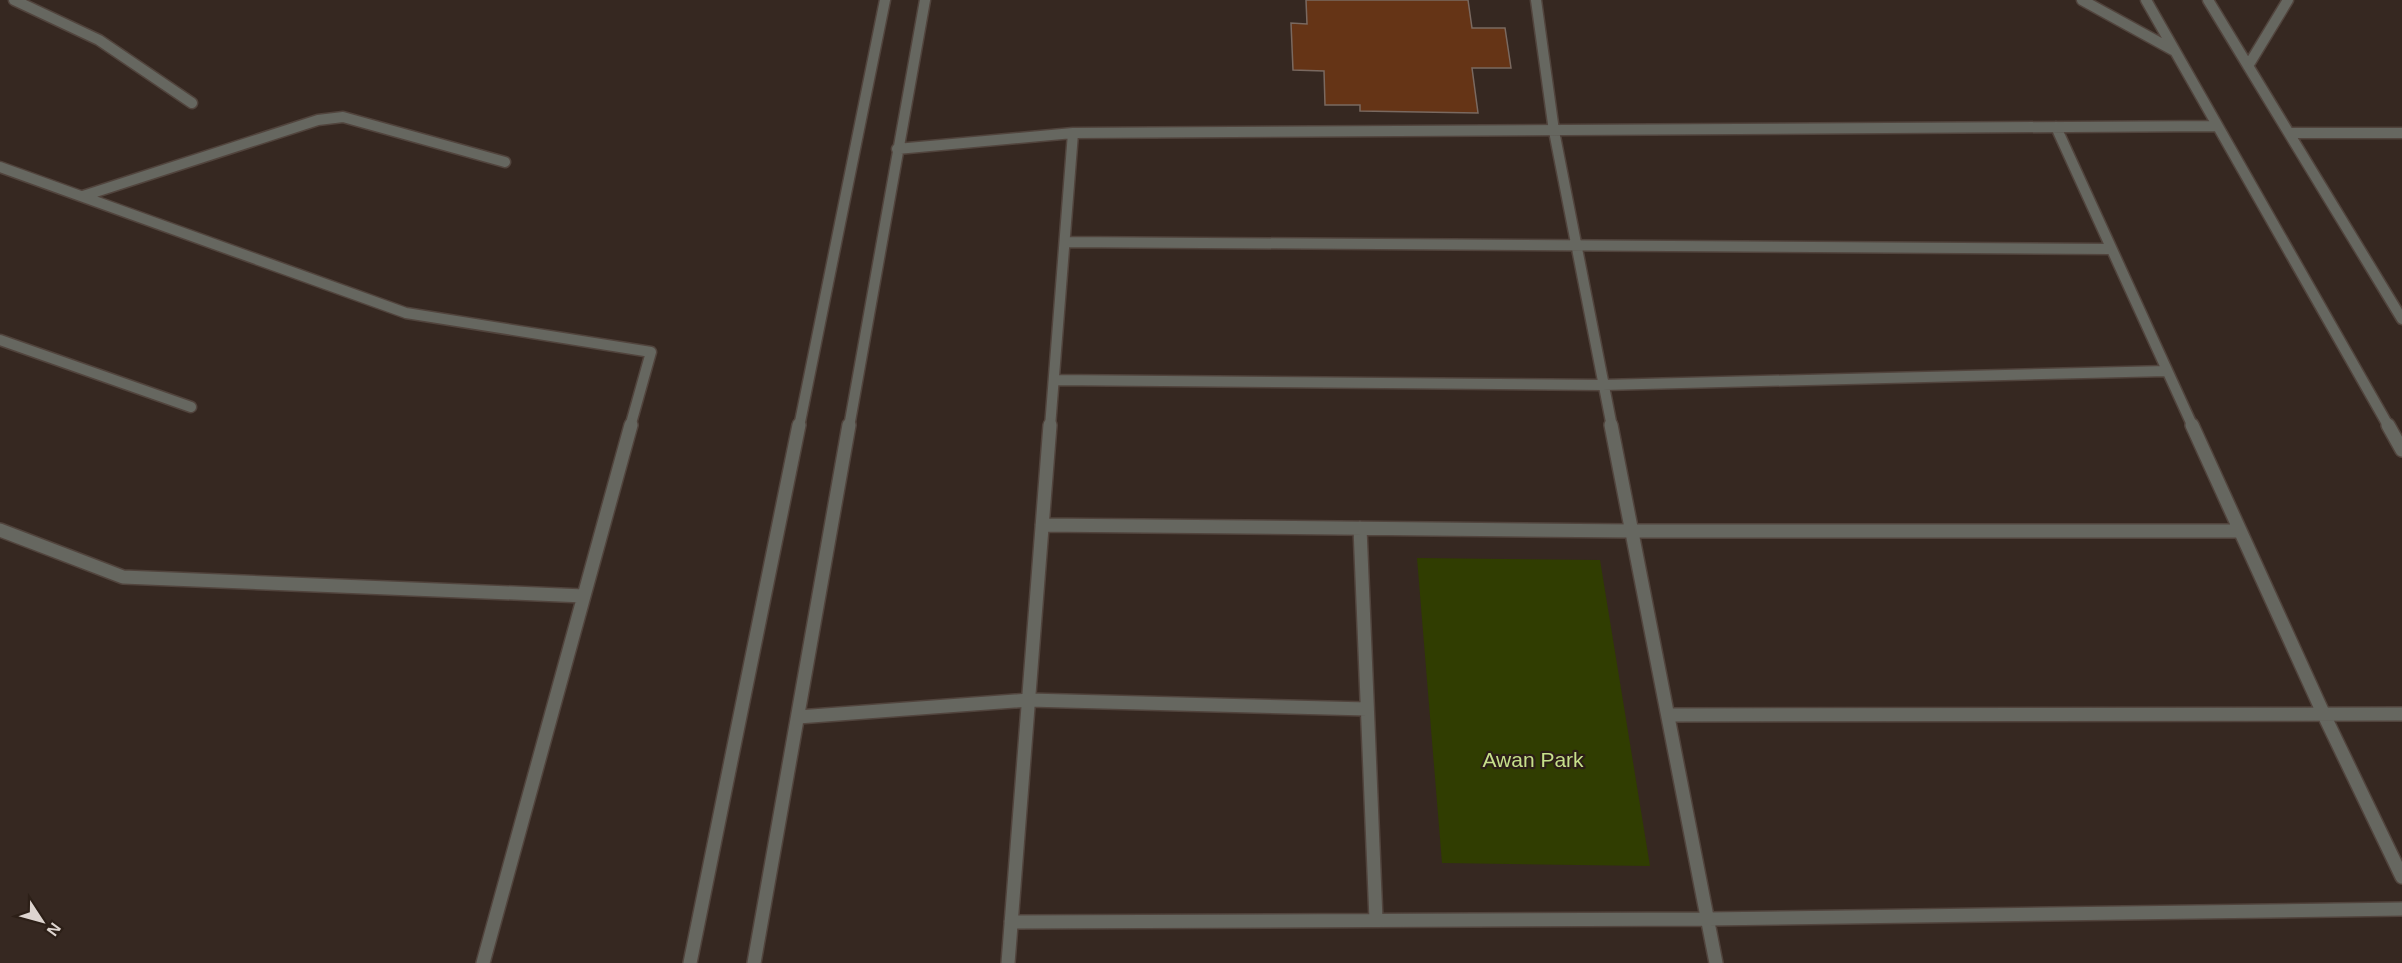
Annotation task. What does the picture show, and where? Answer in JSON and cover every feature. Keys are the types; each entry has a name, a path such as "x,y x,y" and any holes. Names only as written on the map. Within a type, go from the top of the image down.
{"street":[{"path":"14,0 99,40 192,103"},
{"path":"690,963 885,0"},
{"path":"754,963 925,0"},
{"path":"1536,0 1554,131 1716,963"},
{"path":"2082,0 2174,51"},
{"path":"2146,0 2402,450"},
{"path":"2208,0 2402,319"},
{"path":"2248,66 2288,0"},
{"path":"83,196 310,123 343,117 505,162"},
{"path":"897,149 1074,133 2217,126"},
{"path":"2056,127 2324,715 2402,877"},
{"path":"1008,963 1074,133"},
{"path":"2289,133 2402,133"},
{"path":"0,167 406,313 651,352 483,963"},
{"path":"1065,242 2111,249"},
{"path":"0,340 191,407"},
{"path":"1054,380 1604,385 2167,371"},
{"path":"1042,525 1632,531 2240,531"},
{"path":"1360,528 1376,920"},
{"path":"1,532 123,577 584,596"},
{"path":"798,717 1029,700 1367,709"},
{"path":"1668,715 2402,714"},
{"path":"1011,922 1708,919 2402,909"}],"green space":[{"name":"Awan Park","path":"1417,558 1600,560 1650,866 1442,863"}],"building":[{"path":"1306,0 1468,0 1472,28 1505,28 1511,68 1472,68 1478,113 1360,111 1360,105 1325,105 1324,71 1293,70 1291,23 1307,24"}]}
